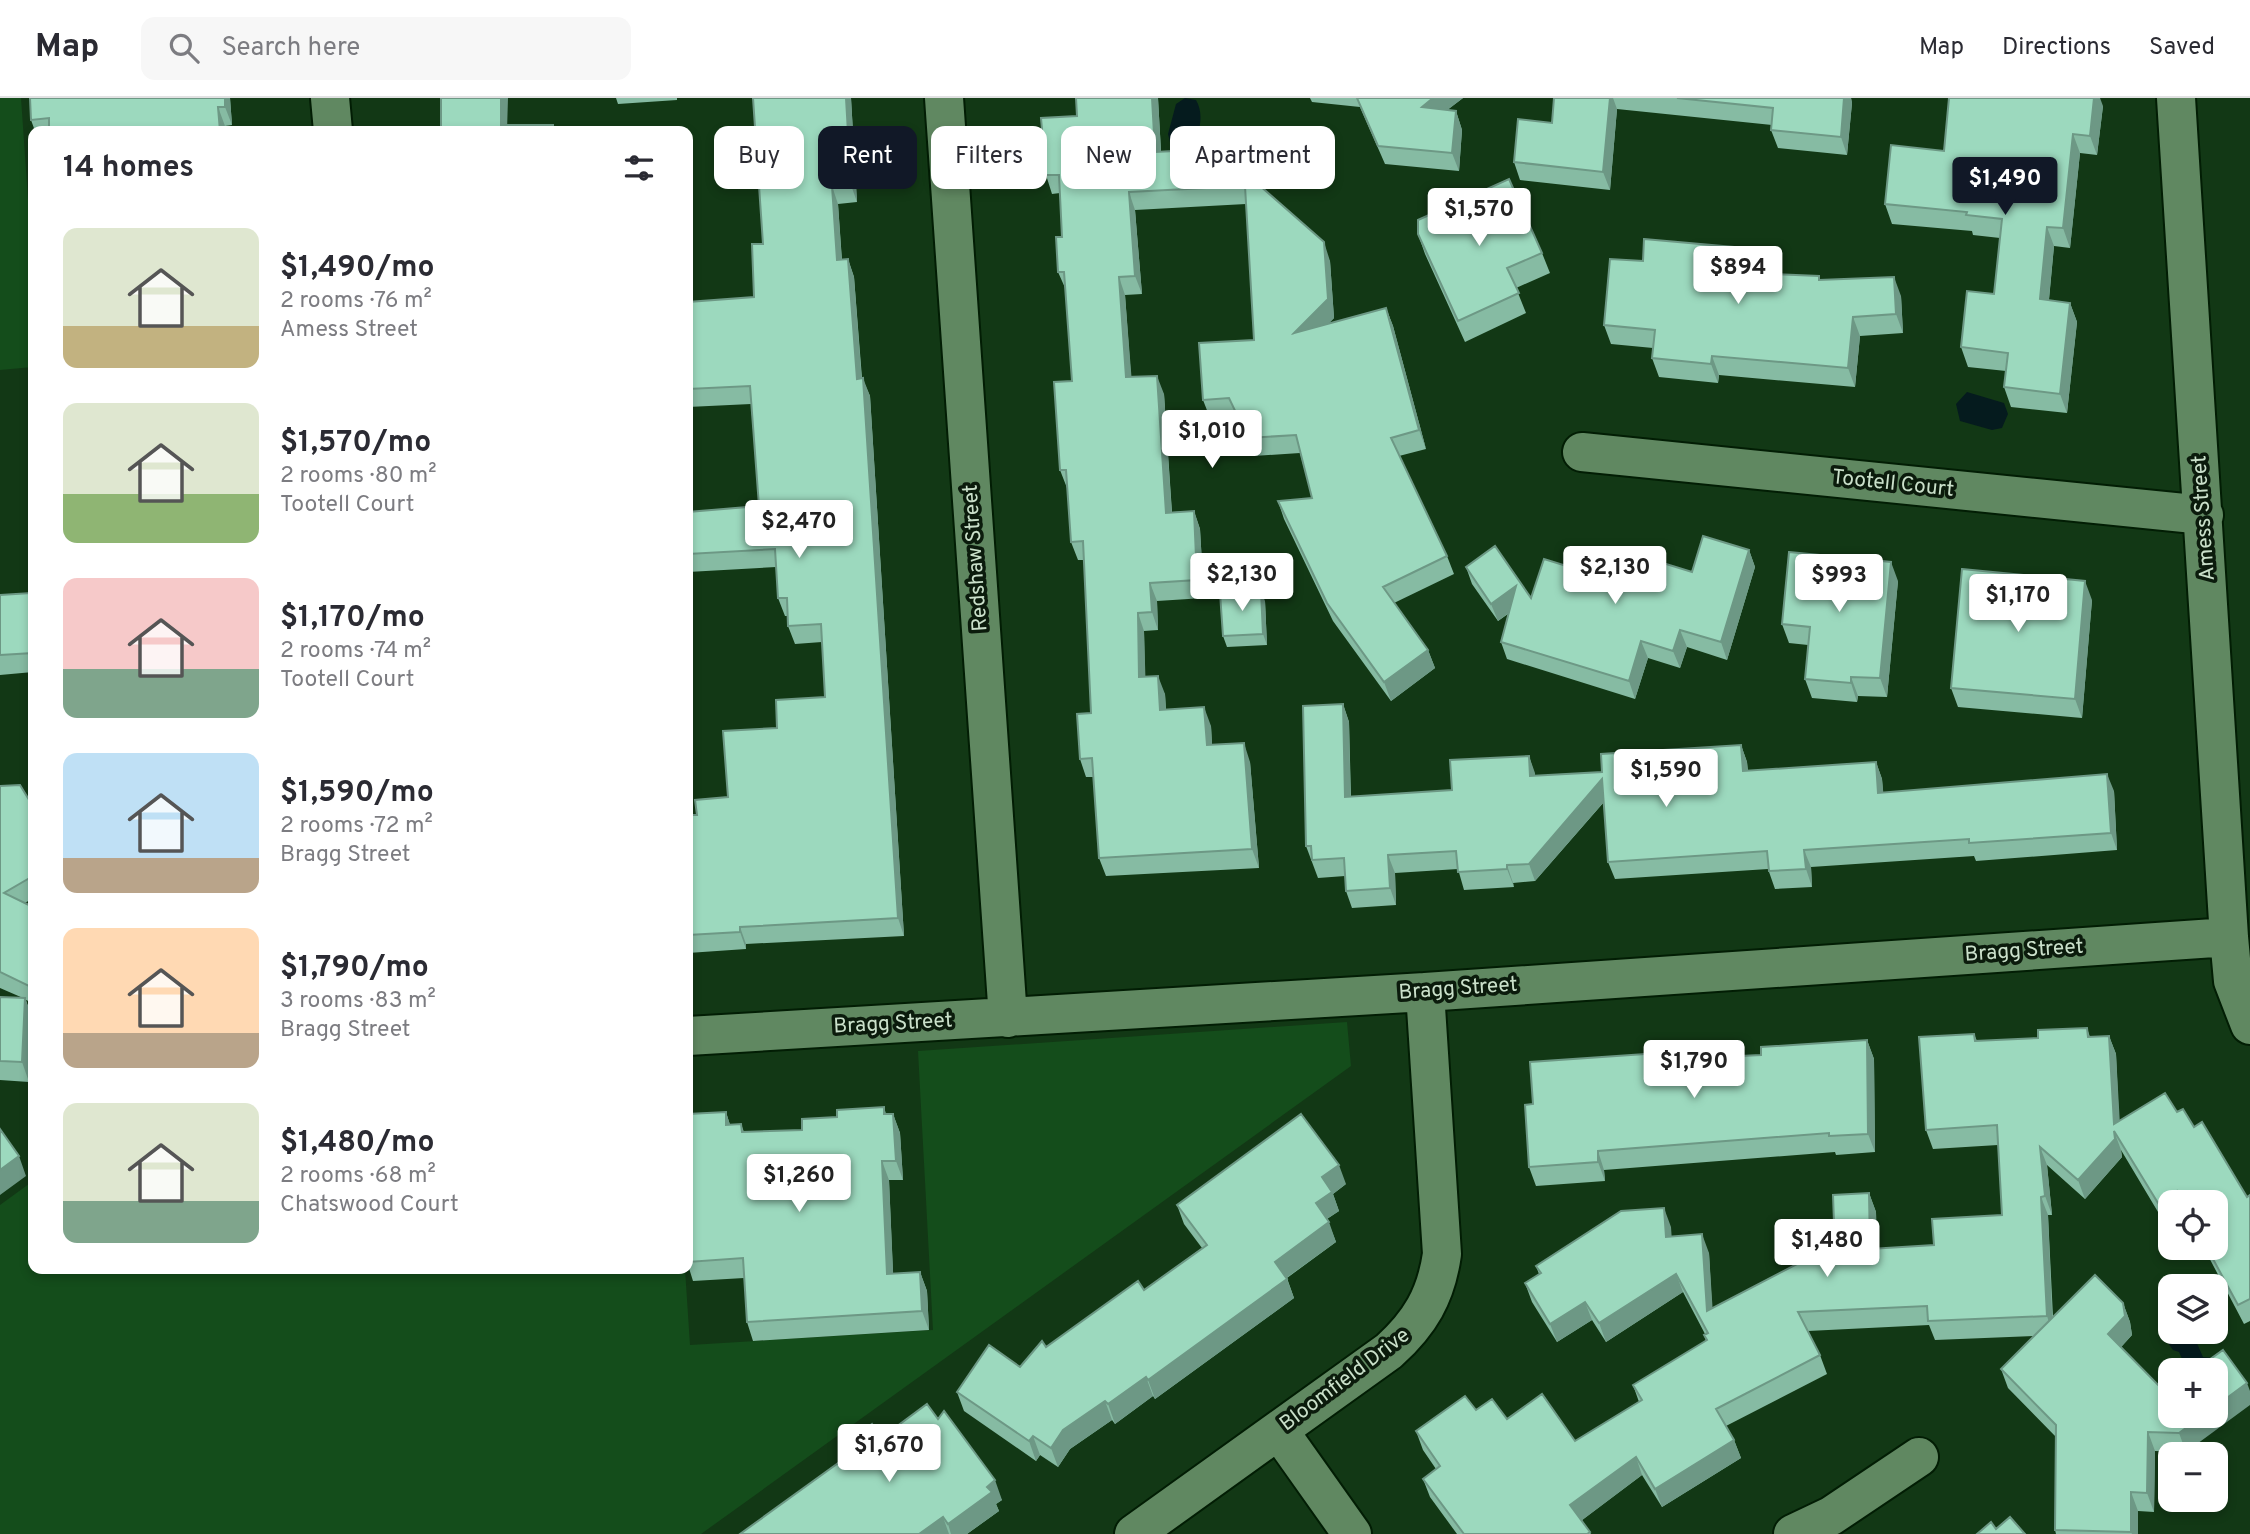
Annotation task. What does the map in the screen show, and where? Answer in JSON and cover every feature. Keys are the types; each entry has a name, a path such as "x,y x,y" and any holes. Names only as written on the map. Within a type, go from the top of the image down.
{"street":[{"path":"330,98 332,126"},
{"name":"Redshaw Street","path":"944,98 1008,1017"},
{"name":"Amess Street","path":"2176,98 2229,937 2233,981 2250,1025"},
{"name":"Tootell Court","path":"1582,452 2204,515"},
{"name":"Bragg Street","path":"693,1036 1425,992 2229,937"},
{"name":"Bloomfield Drive","path":"1134,1534 1389,1351 1413,1330 1427,1307 1438,1280 1442,1254 1425,992"},
{"path":"1279,1431 1352,1534"},
{"path":"1793,1534 1831,1516 1919,1457"}],"green space":[{"path":"0,98 21,98 28,199 28,367 0,370"},
{"path":"1347,1022 1351,1066 701,1534 0,1534 0,1205 28,1185 28,1274 685,1274 690,1345 933,1330 918,1051"}],"water":[{"path":"1185,98 1196,100 1200,126 1170,126 1176,104"},
{"path":"1967,392 2004,403 2008,414 2002,428 1992,430 1960,421 1956,404"},
{"path":"2169,1344 2197,1344 2203,1357 2212,1358 2182,1358 2179,1352 2173,1350"}],"building":[{"path":"30,98 225,98 225,107 218,107 220,126 49,126 49,118 31,120"},
{"path":"441,98 501,98 501,125 553,125 553,126 441,126"},
{"path":"753,98 846,98 848,126 818,126 818,189 832,189 837,260 848,259 857,379 863,378 898,918 740,927 740,932 693,935 693,815 697,815 695,800 728,797 723,731 777,728 776,700 825,697 821,624 788,626 787,598 778,598 775,549 693,554 693,512 759,506 750,386 693,389 693,302 754,297 752,244 763,244 759,189 804,189 804,126 755,126"},
{"path":"1076,98 1152,98 1154,126 1061,126 1061,189 1156,189 1156,152 1170,151 1170,189 1187,189 1129,192 1135,276 1119,277 1126,377 1157,376 1166,513 1194,511 1197,580 1150,583 1152,612 1138,613 1139,677 1158,676 1160,710 1204,707 1207,745 1244,743 1252,849 1099,858 1092,758 1080,759 1077,714 1091,713 1083,541 1071,542 1066,470 1060,470 1054,382 1072,381 1064,272 1058,272 1056,237 1062,237 1059,175 1047,175 1047,126 1042,126 1041,118 1077,116"},
{"path":"1357,98 1433,98 1422,107 1456,111 1452,153 1378,146"},
{"path":"1554,98 1610,98 1603,172 1514,162 1518,119 1552,123"},
{"path":"1677,98 1844,98 1841,137 1771,130 1773,108"},
{"path":"1949,98 2094,98 2090,136 2073,134 2063,228 2047,227 2040,299 2070,303 2060,394 2004,387 2008,353 1961,347 1967,291 1994,294 2002,219 1966,215 1967,212 1885,204 1891,145 1944,151"},
{"path":"1509,179 1542,253 1507,268 1519,293 1458,321 1418,234 1418,220"},
{"path":"1245,189 1264,189 1324,242 1328,299 1294,333 1386,308 1419,430 1391,438 1447,556 1383,587 1428,650 1384,682 1327,603 1278,501 1312,498 1296,435 1248,438 1229,398 1203,400 1199,343 1254,340"},
{"path":"1644,239 1756,249 1753,273 1819,276 1819,280 1894,277 1896,314 1853,317 1848,368 1712,356 1711,364 1652,358 1655,330 1604,325 1610,259 1643,261"},
{"path":"1703,536 1749,550 1721,642 1680,630 1673,651 1641,641 1629,681 1501,642 1516,586 1491,604 1466,567 1495,546 1531,598 1544,559 1628,585 1637,555 1692,572"},
{"path":"1789,552 1891,562 1880,678 1851,677 1851,683 1805,679 1810,627 1782,624"},
{"path":"1962,569 2085,581 2075,699 1951,688"},
{"path":"1261,591 1263,634 1223,636 1220,593"},
{"path":"28,593 28,653 0,655 0,595"},
{"path":"1343,704 1345,797 1452,790 1450,760 1529,756 1530,776 1602,772 1601,754 1741,745 1743,771 1876,762 1878,793 2107,774 2111,833 1969,843 1969,839 1804,850 1806,869 1769,871 1767,851 1608,862 1602,779 1529,864 1507,865 1507,869 1458,872 1456,851 1388,855 1390,888 1346,891 1344,858 1312,860 1311,846 1306,846 1303,706"},
{"path":"20,785 28,798 28,879 4,893 28,905 28,986 0,972 0,786"},
{"path":"0,997 25,998 22,1062 0,1061"},
{"path":"2087,1028 2088,1037 2109,1036 2114,1124 2165,1093 2177,1112 2183,1109 2194,1127 2202,1122 2247,1197 2250,1195 2250,1299 2238,1305 2228,1287 2228,1274 2221,1274 2214,1260 2228,1260 2228,1190 2158,1190 2158,1203 2114,1131 2115,1139 2078,1180 2040,1147 2045,1196 2041,1197 2047,1316 1928,1321 1927,1306 1798,1312 1820,1355 1716,1409 1734,1440 1655,1489 1636,1457 1570,1505 1590,1532 1587,1534 1464,1534 1423,1479 1440,1466 1416,1431 1465,1396 1476,1410 1492,1399 1507,1419 1542,1394 1575,1441 1642,1400 1633,1385 1707,1340 1704,1335 1708,1333 1676,1274 1599,1323 1585,1302 1550,1324 1525,1283 1541,1273 1536,1266 1621,1211 1664,1208 1666,1237 1702,1234 1707,1311 1820,1252 1835,1251 1833,1195 1869,1193 1870,1249 1934,1245 1932,1219 2002,1215 1997,1125 1926,1130 1919,1037 1974,1034 1975,1041 2038,1038 2038,1030"},
{"path":"1867,1040 1868,1134 1829,1136 1829,1133 1598,1151 1598,1162 1529,1167 1525,1105 1533,1104 1530,1062 1674,1052 1675,1062 1740,1060 1740,1056 1761,1055 1761,1047"},
{"path":"884,1107 884,1114 893,1114 896,1161 882,1161 887,1274 920,1272 922,1311 747,1322 743,1258 693,1262 693,1114 726,1112 726,1125 741,1124 742,1132 802,1130 802,1119 837,1117 837,1110"},
{"path":"1301,1114 1339,1165 1322,1177 1332,1192 1316,1203 1329,1222 1275,1262 1287,1279 1148,1380 1146,1377 1108,1404 1105,1401 1063,1430 1051,1448 1033,1436 1029,1441 957,1392 989,1345 1020,1367 1042,1341 1046,1347 1138,1281 1144,1290 1207,1245 1177,1205"},
{"path":"0,1129 19,1156 0,1170"},
{"path":"2095,1275 2123,1303 2125,1316 2108,1334 2158,1385 2158,1428 2186,1428 2179,1433 2148,1432 2147,1493 2131,1492 2131,1532 2055,1530 2056,1425 2001,1369"},
{"path":"2223,1350 2247,1383 2228,1397 2228,1358 2212,1358"},
{"path":"927,1404 938,1419 944,1411 995,1480 987,1487 992,1492 948,1524 943,1517 919,1534 740,1534 852,1453 845,1444 872,1424 881,1438"},
{"path":"2010,1517 2025,1534 1977,1534 1991,1522 1996,1529"}]}
